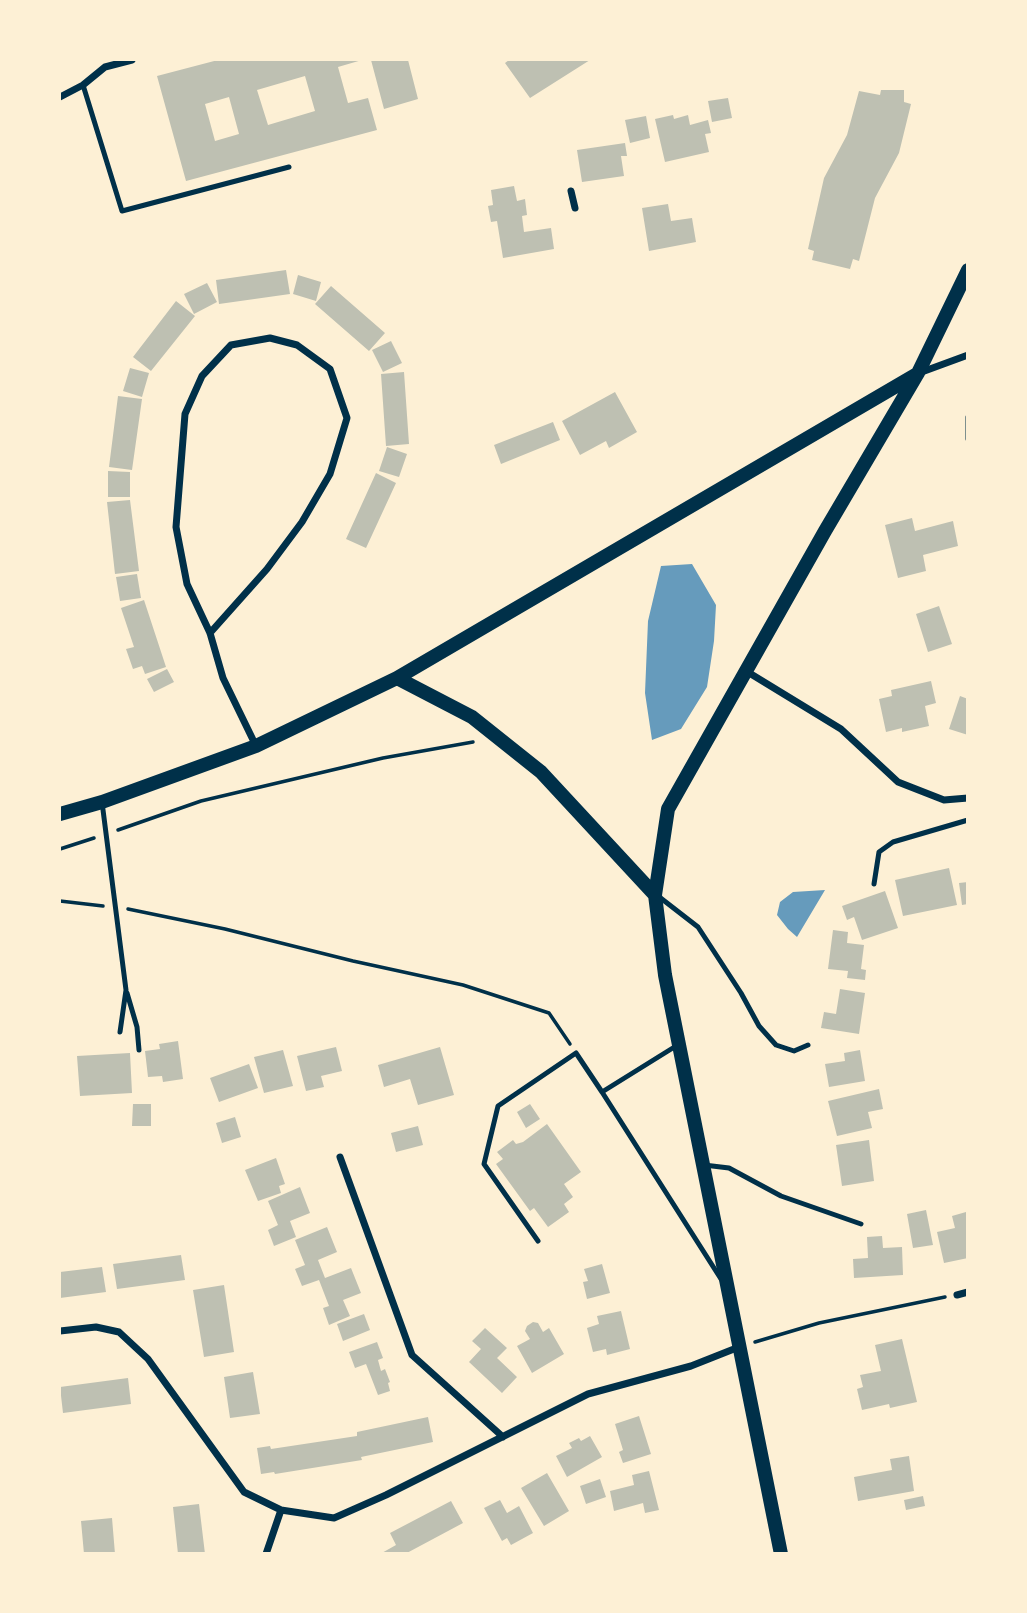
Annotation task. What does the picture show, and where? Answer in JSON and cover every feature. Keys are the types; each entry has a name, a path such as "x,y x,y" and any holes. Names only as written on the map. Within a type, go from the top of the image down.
{"main road":[{"path":"780,1553 666,975 655,895 667,809 918,373 968,270"},
{"path":"60,814 102,802 256,746 397,678 918,373"},
{"path":"397,678 472,717 541,772 655,895"}],"street":[{"path":"60,97 83,85 105,67 132,60"},
{"path":"571,191 575,208"},
{"path":"210,633 267,569 302,522 330,474 347,418 330,369 297,345 270,338 231,345 202,376 185,414 176,527 187,584 210,633 223,677 256,746"},
{"path":"918,373 964,356"},
{"path":"745,671 841,729 898,782 944,800 968,799"},
{"path":"340,1157 412,1355 503,1437"},
{"path":"957,1295 968,1292"},
{"path":"60,1331 96,1327 119,1332 148,1359 244,1492 281,1510 334,1518 588,1394 691,1366 739,1347"},
{"path":"266,1553 281,1510"}],"lane":[{"path":"83,85 122,211 289,167"},
{"path":"968,417 968,439"},
{"path":"102,802 126,990 137,1027 139,1050"},
{"path":"874,884 879,852 894,842 968,820"},
{"path":"655,895 698,926 741,993 759,1027 776,1045 794,1051 808,1045"},
{"path":"120,1032 126,990"},
{"path":"602,1092 680,1044"},
{"path":"538,1241 484,1164 498,1106 576,1053 728,1290"},
{"path":"704,1165 729,1168 781,1196 861,1224"}],"path":[{"path":"60,849 201,801 239,791 383,758 498,738"},
{"path":"60,901 116,907 225,929 463,985 549,1013 576,1053"},
{"path":"739,1347 819,1323 957,1295"}],"water":[{"path":"692,564 716,605 707,687 681,729 652,740 645,693 648,621 661,566"},
{"path":"825,890 797,937 777,915 780,902 793,892"}],"building":[{"path":"218,60 362,60 338,67 348,103 368,98 377,130 186,181 157,76","holes":["305,76 315,111 268,125 257,90","229,97 239,134 215,141 205,104"]},
{"path":"371,60 408,60 418,99 384,109"},
{"path":"509,60 590,60 530,98 505,63"},
{"path":"881,90 904,90 904,102 911,104 899,153 875,198 859,261 853,259 850,269 812,260 814,251 808,249 824,178 847,135 859,91 880,95"},
{"path":"728,98 732,118 712,122 708,101"},
{"path":"673,115 674,119 688,115 690,125 708,120 711,133 705,134 709,152 665,162 655,119"},
{"path":"646,116 650,138 630,143 625,120"},
{"path":"625,143 627,156 621,156 624,176 582,182 577,150"},
{"path":"514,186 517,201 525,199 527,215 522,216 524,232 551,228 554,249 503,258 497,221 491,222 488,206 493,205 491,190"},
{"path":"668,204 671,221 692,218 696,242 649,251 642,208"},
{"path":"286,270 290,294 219,304 216,280"},
{"path":"298,275 321,282 316,301 293,294"},
{"path":"207,283 217,302 194,314 184,294"},
{"path":"331,286 385,333 369,351 315,304"},
{"path":"176,301 195,316 151,371 133,357"},
{"path":"391,341 402,363 383,372 372,350"},
{"path":"130,368 149,373 142,397 123,391"},
{"path":"404,372 409,444 386,446 381,374"},
{"path":"615,392 637,432 609,448 606,441 580,455 562,421"},
{"path":"118,396 142,399 132,470 109,467"},
{"path":"553,422 560,440 501,464 494,445"},
{"path":"387,447 407,454 399,477 379,471"},
{"path":"108,471 130,472 130,497 108,497"},
{"path":"376,473 396,483 366,548 346,539"},
{"path":"130,500 139,571 115,574 107,502"},
{"path":"912,518 915,531 953,521 958,546 923,555 926,571 898,578 885,525"},
{"path":"137,574 141,598 120,601 116,577"},
{"path":"144,600 166,667 145,674 142,666 133,669 126,649 134,647 121,608"},
{"path":"939,606 952,644 928,652 916,614"},
{"path":"167,669 174,682 154,692 147,679"},
{"path":"931,681 936,703 925,706 929,726 902,732 902,728 886,732 879,699 892,696 891,690"},
{"path":"960,696 968,699 968,735 949,729"},
{"path":"949,868 957,905 903,916 895,880"},
{"path":"968,882 968,904 962,905 959,883"},
{"path":"885,891 898,928 862,940 854,917 847,920 842,906"},
{"path":"833,930 848,932 847,943 864,945 861,969 866,970 865,980 847,978 848,971 828,969"},
{"path":"840,989 865,993 859,1034 821,1028 824,1012 836,1014"},
{"path":"178,1041 183,1079 163,1082 162,1076 148,1077 145,1051 160,1049 159,1044"},
{"path":"336,1047 342,1071 321,1076 324,1087 306,1091 297,1056"},
{"path":"440,1047 454,1095 418,1105 410,1079 384,1087 378,1065"},
{"path":"283,1050 293,1086 264,1093 254,1057"},
{"path":"860,1050 865,1081 829,1087 825,1064 845,1061 844,1053"},
{"path":"130,1053 132,1093 80,1096 77,1056"},
{"path":"249,1064 258,1088 219,1102 210,1078"},
{"path":"879,1089 883,1109 868,1112 872,1128 837,1136 828,1101"},
{"path":"133,1104 151,1104 151,1126 132,1126"},
{"path":"530,1104 540,1119 526,1128 517,1112"},
{"path":"235,1117 241,1137 222,1143 216,1123"},
{"path":"547,1124 581,1172 564,1184 573,1197 564,1204 569,1212 548,1227 534,1208 530,1211 496,1164 503,1159 497,1152 513,1140 516,1144 523,1142"},
{"path":"418,1126 423,1145 396,1152 391,1133"},
{"path":"869,1140 874,1181 842,1186 836,1145"},
{"path":"276,1158 285,1184 279,1186 281,1193 258,1201 245,1170"},
{"path":"300,1187 310,1213 290,1221 296,1237 274,1246 268,1230 278,1225 268,1201"},
{"path":"926,1210 933,1245 913,1248 907,1214"},
{"path":"966,1212 968,1258 944,1263 937,1232 955,1228 952,1216"},
{"path":"327,1227 337,1252 318,1260 325,1278 351,1268 361,1293 343,1300 350,1316 329,1325 323,1308 329,1306 319,1280 302,1286 295,1269 305,1265 295,1240"},
{"path":"882,1236 883,1248 902,1247 903,1275 854,1278 853,1259 868,1258 867,1237"},
{"path":"181,1255 185,1280 117,1289 113,1264"},
{"path":"602,1264 610,1293 587,1299 583,1282 588,1281 584,1269"},
{"path":"102,1267 106,1292 60,1298 60,1272"},
{"path":"224,1285 234,1352 204,1357 193,1290"},
{"path":"621,1311 630,1349 607,1355 606,1349 593,1352 587,1328 599,1324 597,1316"},
{"path":"364,1314 370,1330 343,1341 337,1324"},
{"path":"533,1322 538,1323 543,1332 549,1328 564,1354 532,1373 517,1346 530,1339 525,1331"},
{"path":"485,1328 507,1348 497,1358 517,1377 502,1393 469,1362 481,1349 472,1341"},
{"path":"902,1339 917,1402 862,1410 857,1389 863,1387 860,1375 881,1371 875,1345"},
{"path":"377,1342 383,1358 378,1360 381,1371 385,1369 390,1382 390,1391 378,1395 366,1364 355,1368 349,1352"},
{"path":"253,1372 260,1414 230,1418 224,1377"},
{"path":"128,1378 131,1404 63,1413 60,1387"},
{"path":"639,1416 651,1454 623,1463 619,1452 623,1450 615,1424"},
{"path":"428,1417 433,1442 361,1457 362,1460 261,1474 257,1448 270,1446 271,1449 357,1436 357,1432"},
{"path":"590,1436 602,1457 567,1477 556,1456 572,1448 569,1443"},
{"path":"909,1456 914,1491 858,1501 854,1477 892,1470 890,1459"},
{"path":"649,1471 659,1510 645,1513 643,1503 614,1511 610,1491 634,1485 632,1475"},
{"path":"547,1473 569,1511 544,1526 521,1488"},
{"path":"600,1479 606,1497 586,1504 580,1486"},
{"path":"923,1496 925,1506 906,1510 904,1500"},
{"path":"500,1500 507,1513 519,1506 533,1533 511,1545 507,1538 502,1541 484,1508"},
{"path":"451,1501 463,1523 405,1554 380,1554 396,1545 390,1533"},
{"path":"199,1504 205,1554 178,1554 173,1507"},
{"path":"112,1518 115,1554 84,1554 81,1521"}]}
